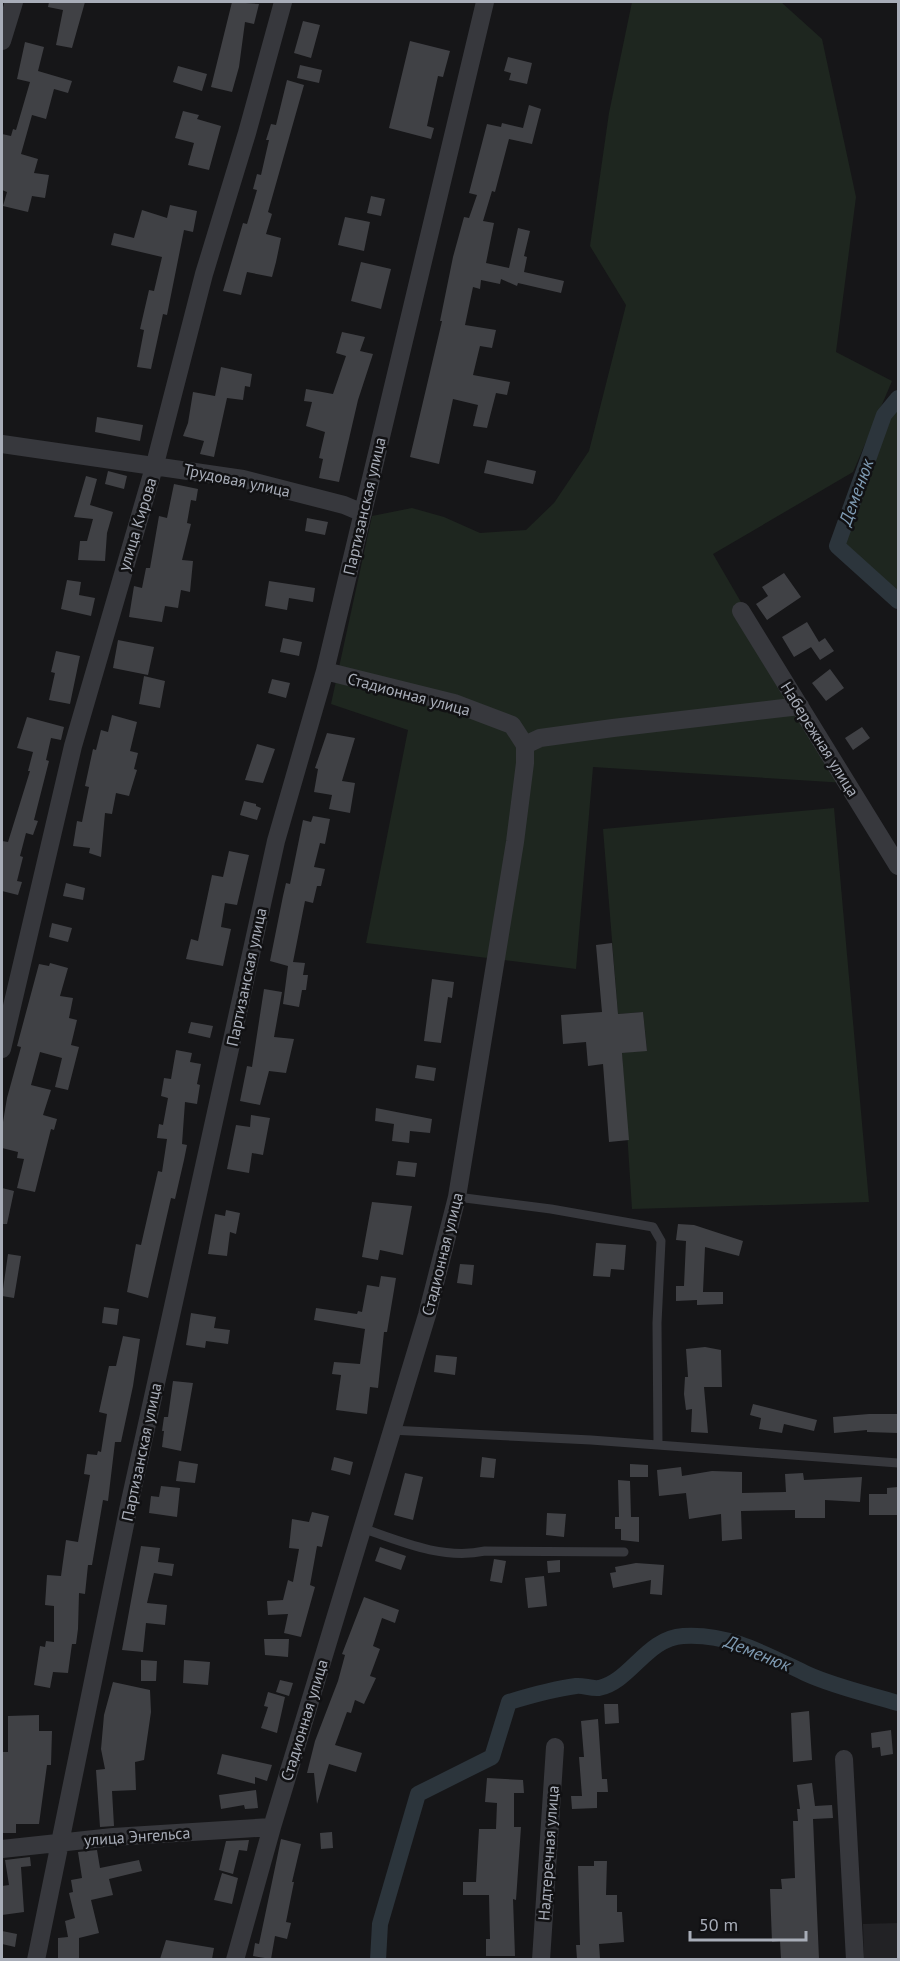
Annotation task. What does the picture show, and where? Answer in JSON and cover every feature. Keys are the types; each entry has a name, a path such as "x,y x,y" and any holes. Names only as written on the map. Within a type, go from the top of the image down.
{"street":[{"path":"2,41 14,2"},
{"name":"улица Кирова","path":"2,1049 73,746 155,464 204,274 247,133 283,2"},
{"name":"Партизанская улица","path":"36,1959 128,1510 276,841 325,671 485,2"},
{"name":"Трудовая улица","path":"2,444 155,464 243,479 344,505 363,513"},
{"name":"Набережная улица","path":"741,611 898,866"},
{"name":"Стадионная улица","path":"235,1959 272,1827 426,1315 458,1197 515,842 525,763 525,745 512,725 454,703 325,671"},
{"path":"525,745 540,738 800,706"},
{"name":"Надтеречная улица","path":"541,1959 555,1747"},
{"path":"844,1759 855,1959"},
{"name":"улица Энгельса","path":"2,1849 272,1827"}],"lane":[{"path":"458,1197 572,1212 653,1227 661,1241 657,1323 658,1445"},
{"path":"390,1430 658,1445 898,1463"},
{"path":"362,1528 426,1550 466,1555 485,1551 624,1552"}],"shaded area":[{"path":"632,2 781,2 822,39 856,197 836,352 892,381 853,472 713,554 846,783 593,767 576,969 366,943 408,730 331,704 372,516 412,508 444,517 480,533 526,530 554,503 589,451 626,305 590,246 609,113"},
{"path":"898,398 898,601 837,546 884,415"},
{"path":"834,808 869,1202 632,1209 622,1053 647,1050 643,1012 618,1014 603,829"},
{"path":"898,1923 898,1959 864,1959 863,1924"}],"building":[{"path":"49,2 85,2 72,48 56,45 63,10 48,7"},
{"path":"232,2 259,4 254,24 245,22 239,67 232,92 211,87"},
{"path":"303,21 320,25 311,58 294,53"},
{"path":"410,41 450,51 443,77 438,76 427,126 434,128 431,139 389,128"},
{"path":"25,42 44,47 38,71 72,81 68,93 54,89 46,119 32,115 21,154 38,159 34,173 49,175 45,198 32,196 28,212 3,206 7,192 2,190 2,134 11,136 13,129 16,130 30,82 17,79"},
{"path":"508,57 532,63 527,84 509,80 511,73 504,71"},
{"path":"300,65 322,70 319,83 297,78"},
{"path":"178,66 207,74 202,91 173,82"},
{"path":"287,80 304,85 268,212 272,214 266,234 281,238 272,277 247,272 241,295 223,291 243,223 247,224 257,190 253,189 257,174 261,175 269,140 266,140 271,124 276,125"},
{"path":"529,105 541,109 532,144 509,139 495,192 492,191 483,221 494,223 486,263 509,268 518,228 530,231 524,256 527,257 524,272 564,281 561,293 518,283 517,286 501,279 500,284 481,280 480,289 473,287 465,325 496,330 492,348 480,346 473,375 510,382 507,395 496,393 487,428 473,426 478,405 453,399 439,464 410,457 442,321 440,321 453,257 464,217 469,218 477,195 469,193 487,124 501,127 502,123 523,128"},
{"path":"183,111 199,115 197,119 221,126 209,170 188,165 194,143 175,138"},
{"path":"371,196 385,199 381,216 367,213"},
{"path":"170,205 197,211 193,232 184,230 167,315 163,314 151,369 137,367 144,330 140,329 149,290 154,291 162,257 111,245 114,233 134,238 142,210 167,218"},
{"path":"345,217 370,222 364,251 338,245"},
{"path":"361,262 391,269 381,309 351,301"},
{"path":"342,332 365,337 360,351 373,354 358,400 339,482 319,478 323,459 319,458 325,432 306,426 312,402 304,401 306,389 333,394 346,356 336,353"},
{"path":"221,367 252,374 250,387 245,386 243,400 227,398 214,457 200,454 204,441 183,436 188,423 193,392 215,396"},
{"path":"97,417 143,425 140,441 95,432"},
{"path":"487,460 536,471 533,484 484,473"},
{"path":"108,471 127,476 124,489 105,484"},
{"path":"86,476 97,479 90,505 113,512 107,533 105,561 78,560 80,541 87,541 93,519 74,517"},
{"path":"174,484 198,489 196,501 191,500 187,523 191,524 182,560 193,561 190,592 181,590 178,608 165,606 162,622 129,617 134,586 142,588 146,568 150,568 159,516 167,518"},
{"path":"307,518 328,522 325,535 305,531"},
{"path":"784,573 801,597 767,620 756,604 768,596 762,587"},
{"path":"67,580 81,582 79,595 95,598 91,616 61,609"},
{"path":"269,581 315,588 313,602 289,598 287,610 265,606"},
{"path":"807,622 819,642 825,638 834,651 820,660 811,647 794,657 782,637"},
{"path":"283,638 302,642 299,656 280,652"},
{"path":"118,640 154,647 148,675 113,668"},
{"path":"56,651 80,656 70,704 49,700 55,673 51,672"},
{"path":"830,669 844,688 826,701 812,683"},
{"path":"144,676 165,681 160,708 139,704"},
{"path":"272,679 290,683 286,698 268,693"},
{"path":"112,715 137,722 130,751 138,753 134,769 137,770 129,796 116,793 112,814 105,813 101,857 89,853 90,848 73,846 77,821 82,822 89,787 85,786 93,749 96,750 101,730 108,732"},
{"path":"27,717 64,727 61,740 51,738 46,760 49,761 34,820 38,821 33,835 26,833 20,856 23,857 17,881 22,882 18,895 2,891 2,841 8,842 30,771 28,771 33,752 17,748"},
{"path":"862,727 870,738 853,750 845,738"},
{"path":"327,733 355,738 342,781 355,783 350,813 329,809 332,795 314,792 318,769 315,768"},
{"path":"257,744 275,749 263,783 245,780"},
{"path":"244,801 261,808 257,820 240,815"},
{"path":"313,816 330,819 325,844 320,843 314,867 325,869 321,886 317,886 313,903 305,901 293,962 305,963 303,975 308,975 306,990 302,990 299,1007 283,1004 288,966 270,961 286,883 290,884 303,820 311,822"},
{"path":"229,851 249,855 237,905 225,903 221,927 231,929 223,966 186,959 191,939 198,941 212,875 223,877"},
{"path":"66,883 85,888 83,900 63,896"},
{"path":"52,923 72,928 68,942 49,937"},
{"path":"612,943 618,1014 643,1012 647,1051 622,1053 629,1140 609,1142 603,1064 588,1066 586,1042 563,1044 561,1015 602,1012 596,945"},
{"path":"50,963 68,968 60,996 73,998 69,1018 77,1020 71,1045 79,1047 68,1090 55,1087 62,1058 40,1052 31,1085 51,1090 43,1115 57,1119 54,1130 51,1129 35,1192 17,1188 24,1159 17,1158 18,1152 2,1148 2,1128 7,1098 21,1047 17,1046 39,964 49,966"},
{"path":"432,979 454,982 452,998 448,997 441,1043 424,1041"},
{"path":"264,989 282,992 274,1037 294,1039 286,1073 269,1071 260,1105 240,1101 247,1066 252,1067"},
{"path":"191,1022 213,1026 210,1038 188,1033"},
{"path":"176,1050 192,1053 190,1062 201,1064 197,1084 200,1085 197,1104 185,1102 182,1144 187,1145 175,1199 171,1198 148,1298 127,1292 136,1244 141,1245 158,1171 162,1172 167,1139 157,1138 159,1124 163,1125 168,1098 161,1096 164,1078 171,1079"},
{"path":"417,1065 436,1068 434,1081 415,1078"},
{"path":"376,1108 432,1119 430,1133 410,1131 409,1143 392,1141 394,1124 375,1121"},
{"path":"251,1115 270,1118 263,1155 252,1153 249,1173 227,1169 236,1125 250,1127"},
{"path":"398,1161 417,1163 415,1177 396,1175"},
{"path":"2,1188 14,1191 7,1224 2,1224"},
{"path":"372,1202 412,1206 403,1255 380,1250 378,1260 362,1257"},
{"path":"226,1210 240,1213 236,1234 230,1232 227,1256 208,1254 215,1214 225,1216"},
{"path":"678,1224 694,1225 743,1241 739,1256 705,1247 703,1292 723,1292 723,1304 697,1305 697,1300 676,1301 676,1286 684,1286 686,1241 676,1240"},
{"path":"596,1243 626,1245 624,1270 611,1269 610,1277 593,1276"},
{"path":"8,1254 21,1256 14,1298 2,1296"},
{"path":"460,1264 474,1265 472,1285 457,1283"},
{"path":"381,1276 396,1278 387,1332 384,1332 378,1388 370,1387 367,1414 336,1410 341,1375 332,1374 334,1362 360,1364 365,1329 314,1320 316,1308 357,1314 358,1311 362,1312 367,1285 379,1287"},
{"path":"104,1307 119,1309 117,1325 102,1323"},
{"path":"191,1313 216,1317 214,1328 230,1330 228,1344 206,1341 205,1348 186,1345"},
{"path":"123,1336 140,1339 133,1386 121,1442 115,1442 108,1501 103,1500 92,1565 88,1565 85,1594 79,1593 76,1644 72,1644 68,1673 53,1672 50,1688 34,1685 40,1646 45,1647 46,1641 54,1642 54,1606 45,1605 47,1575 61,1576 66,1540 78,1542 90,1475 84,1474 87,1454 97,1455 98,1451 101,1452 107,1414 99,1412 109,1366 116,1366"},
{"path":"705,1347 721,1350 722,1387 704,1387 708,1433 691,1432 692,1409 686,1410 684,1394 685,1377 688,1377 686,1349"},
{"path":"436,1355 457,1357 455,1375 434,1372"},
{"path":"173,1381 193,1383 181,1451 162,1447 164,1417 168,1417"},
{"path":"753,1404 817,1420 814,1431 784,1424 782,1433 759,1429 761,1418 750,1415"},
{"path":"898,1414 898,1433 867,1432 867,1430 834,1433 833,1417"},
{"path":"334,1457 353,1462 350,1475 331,1470"},
{"path":"482,1457 496,1459 494,1478 480,1477"},
{"path":"179,1461 198,1464 195,1483 176,1481"},
{"path":"630,1464 648,1465 648,1477 630,1477"},
{"path":"681,1467 682,1476 712,1471 742,1472 742,1493 786,1492 785,1474 803,1473 804,1480 862,1477 860,1502 825,1500 825,1518 795,1518 795,1510 741,1511 742,1539 722,1541 721,1514 689,1519 686,1493 659,1496 657,1470"},
{"path":"405,1473 423,1477 413,1520 394,1515"},
{"path":"618,1480 630,1481 631,1517 639,1517 639,1542 621,1540 621,1529 615,1529 615,1517 619,1517"},
{"path":"161,1486 180,1488 177,1517 149,1513 151,1496 159,1497"},
{"path":"898,1487 898,1515 869,1515 869,1494 887,1494 887,1488"},
{"path":"312,1512 329,1516 322,1547 317,1546 310,1585 315,1587 301,1637 284,1633 288,1614 268,1615 267,1601 283,1600 288,1580 293,1582 299,1549 289,1548 292,1519 309,1522"},
{"path":"547,1513 566,1514 564,1537 546,1535"},
{"path":"141,1546 160,1548 158,1562 174,1564 172,1576 154,1573 147,1603 167,1605 165,1625 146,1623 143,1652 122,1650"},
{"path":"380,1547 406,1556 401,1570 375,1561"},
{"path":"494,1559 506,1561 502,1583 490,1581"},
{"path":"560,1560 560,1572 548,1573 547,1561"},
{"path":"636,1563 664,1565 662,1595 650,1594 651,1580 613,1588 610,1573 616,1572 615,1567"},
{"path":"544,1576 547,1606 528,1608 525,1578"},
{"path":"364,1597 399,1610 395,1623 382,1618 373,1646 380,1649 370,1676 376,1678 364,1704 355,1700 351,1713 347,1712 335,1745 362,1753 356,1772 329,1764 317,1804 314,1773 307,1773 315,1741 338,1681 345,1655 342,1654"},
{"path":"264,1639 289,1639 288,1657 265,1655"},
{"path":"141,1660 157,1661 156,1681 141,1681"},
{"path":"184,1660 210,1662 208,1685 183,1683"},
{"path":"280,1680 293,1683 289,1696 276,1692"},
{"path":"113,1682 150,1690 151,1712 144,1760 135,1762 136,1790 112,1791 114,1826 100,1827 96,1770 105,1769 101,1749 104,1715"},
{"path":"268,1692 285,1697 277,1733 261,1728 268,1707 264,1706"},
{"path":"604,1704 618,1704 619,1723 605,1724"},
{"path":"809,1711 812,1760 793,1762 791,1713"},
{"path":"39,1715 39,1731 52,1731 51,1765 47,1765 39,1824 16,1824 16,1833 3,1833 2,1752 8,1752 8,1716"},
{"path":"598,1719 602,1779 607,1779 608,1792 597,1792 597,1808 572,1809 571,1796 582,1796 579,1757 584,1757 581,1721"},
{"path":"891,1730 893,1754 881,1756 880,1747 872,1748 871,1733"},
{"path":"222,1754 272,1765 267,1781 255,1777 255,1784 217,1774"},
{"path":"487,1778 523,1780 524,1793 514,1793 514,1827 521,1827 516,1900 513,1899 515,1956 486,1956 486,1939 490,1939 489,1895 463,1895 463,1882 476,1882 479,1829 496,1829 497,1803 485,1802"},
{"path":"812,1783 815,1806 832,1805 833,1818 813,1819 819,1959 781,1959 780,1941 772,1942 770,1889 782,1889 781,1879 795,1878 793,1821 798,1821 797,1809 800,1809 797,1785"},
{"path":"256,1790 258,1808 245,1809 244,1805 221,1809 219,1795"},
{"path":"332,1832 333,1848 321,1849 320,1833"},
{"path":"281,1839 301,1844 286,1922 291,1923 287,1939 275,1936 271,1959 253,1956 255,1943 259,1944"},
{"path":"249,1840 247,1851 239,1850 233,1874 219,1870 226,1841"},
{"path":"97,1850 100,1868 139,1860 142,1871 109,1879 113,1895 91,1900 99,1933 79,1938 79,1959 58,1959 58,1938 68,1937 65,1921 75,1918 69,1893 73,1892 71,1880 82,1878 78,1852"},
{"path":"30,1857 31,1866 21,1867 24,1912 2,1915 2,1886 9,1885 5,1860"},
{"path":"594,1861 607,1861 606,1895 617,1895 617,1912 622,1912 624,1942 599,1944 600,1959 577,1959 576,1945 580,1945 578,1866 594,1866"},
{"path":"222,1873 238,1878 232,1904 214,1900"},
{"path":"2,1931 17,1934 15,1947 2,1944"},
{"path":"166,1940 214,1948 212,1959 160,1959"}],"waterway":[{"name":"Деменюк","path":"898,398 884,415 837,546 898,601"},
{"name":"Деменюк","path":"378,1960 380,1924 418,1794 492,1757 509,1702 567,1687 599,1688 620,1678 659,1644 683,1636 700,1636 747,1647 818,1679 898,1703"}]}
